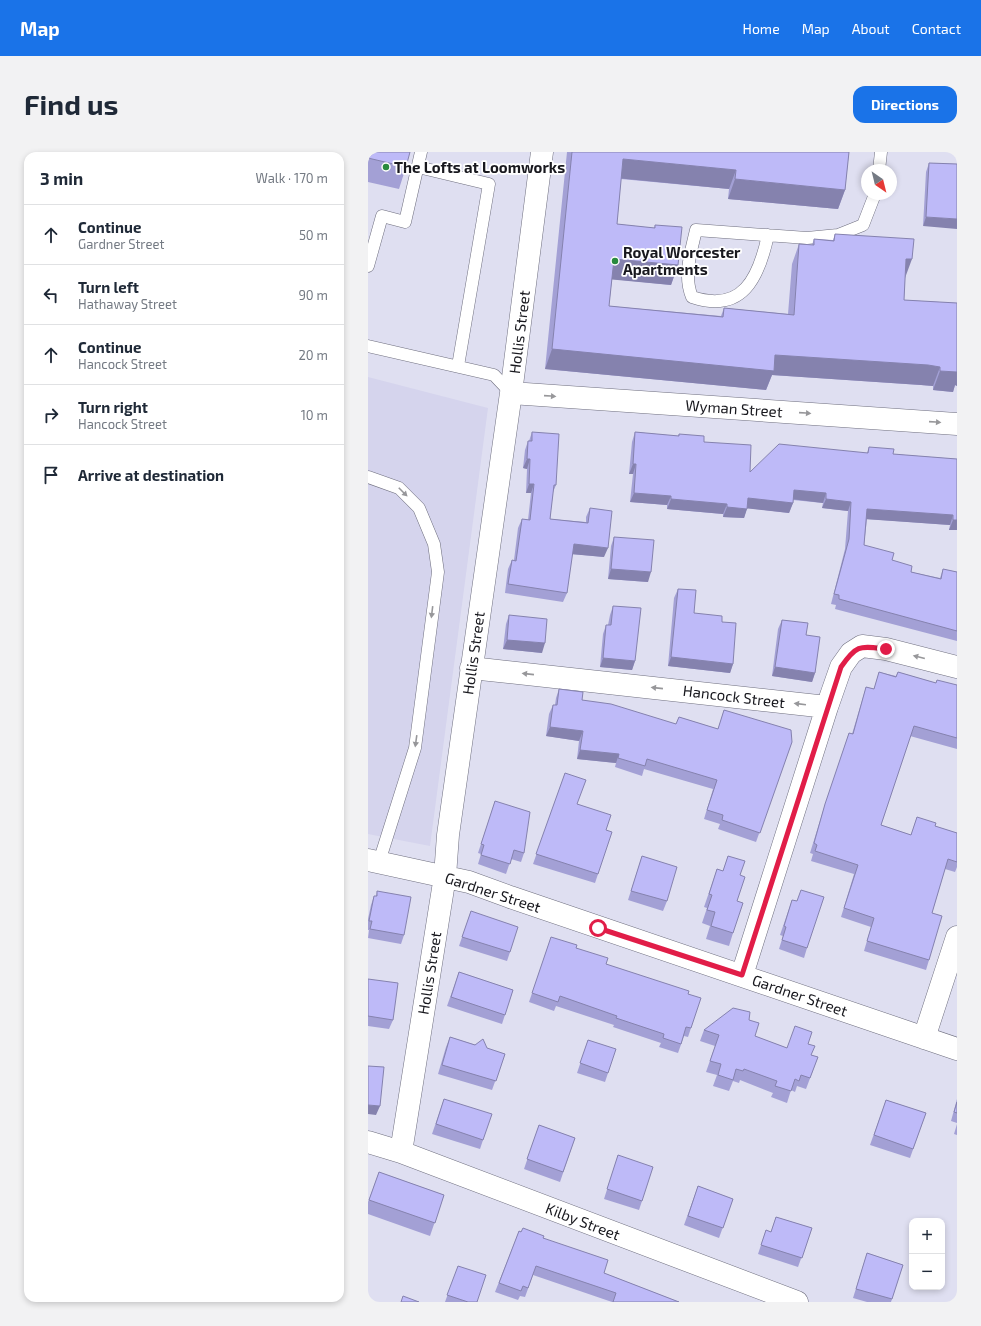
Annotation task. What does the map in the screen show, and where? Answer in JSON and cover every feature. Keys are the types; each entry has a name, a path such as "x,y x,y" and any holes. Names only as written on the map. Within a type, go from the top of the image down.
{"street":[{"name":"Hollis Street","path":"401,1152 445,876 448,835 456,788 471,668 511,393 542,152"},
{"name":"Wyman Street","path":"511,393 957,424"},
{"path":"742,975 841,667 851,653 862,646 886,649 957,667"},
{"name":"Hancock Street","path":"471,668 827,707"},
{"name":"Gardner Street","path":"373,861 469,882 957,1049"},
{"path":"924,1038 957,937"},
{"name":"Kilby Street","path":"368,1142 401,1152 797,1302"}],"lane":[{"path":"368,266 382,216 405,222 422,152"},
{"path":"880,164 881,152"},
{"path":"418,167 489,184 458,366"},
{"path":"768,235 762,262 752,281 741,295 706,302 692,297 688,287 688,269 696,230 768,235 808,238 838,235 863,225 873,200"},
{"path":"368,346 494,375 511,393"},
{"path":"368,477 399,488 419,508 434,544 438,572 415,748 373,861"}],"shaded area":[{"path":"368,377 488,408 430,846 368,834"}],"building":[{"path":"368,152 410,152 406,167 368,158"},
{"path":"572,152 849,152 845,190 735,179 736,170 623,159 617,224 655,228 655,225 682,227 678,265 614,259 609,306 723,317 724,308 794,315 799,244 814,245 814,239 834,241 835,234 914,239 912,259 906,259 904,300 957,303 957,372 940,371 940,367 928,365 775,355 774,371 552,349"},
{"path":"929,163 957,164 957,219 926,217"},
{"path":"532,432 559,434 556,485 554,485 550,519 588,523 590,508 612,511 608,548 574,544 567,593 508,584 512,560 516,561 522,519 530,520 534,484 529,484 530,459 527,459 528,441 532,441"},
{"path":"635,432 679,436 679,434 704,436 704,442 751,445 750,472 779,444 868,453 869,447 894,449 893,454 957,459 957,520 953,520 953,515 867,509 864,545 894,553 892,560 912,566 911,572 941,579 943,569 957,572 957,631 839,599 839,595 834,594 849,539 851,502 826,499 826,493 794,490 793,503 748,498 747,509 727,507 727,504 671,499 671,496 634,493 636,464 633,464"},
{"path":"614,537 654,540 651,572 611,569"},
{"path":"678,589 696,590 694,613 722,616 722,622 736,623 733,664 671,657"},
{"path":"613,606 641,608 635,661 603,658 606,625 611,625"},
{"path":"509,615 547,619 545,643 507,640"},
{"path":"782,620 808,623 806,635 820,637 815,673 775,667"},
{"path":"879,672 896,677 898,672 936,683 937,680 957,685 957,738 914,726 881,825 911,835 917,817 936,823 935,826 957,833 957,862 948,859 932,913 942,916 929,960 867,941 874,918 844,908 858,865 815,851 817,845 814,843 825,804 849,733 853,734 866,687 874,689"},
{"path":"559,689 583,692 582,700 611,704 676,724 679,717 718,729 724,710 791,730 792,742 760,833 722,820 723,815 707,810 717,780 647,759 645,766 618,758 619,754 580,750 583,731 550,727 553,705 557,705"},
{"path":"565,773 586,780 577,804 611,815 606,830 612,832 598,874 536,854"},
{"path":"495,801 530,812 524,853 514,850 510,864 481,855 484,845 481,844"},
{"path":"642,856 677,867 667,901 631,891"},
{"path":"728,856 745,861 740,875 745,877 737,901 743,903 733,933 711,926 715,912 707,910 712,895 709,894 717,869 723,871"},
{"path":"801,890 824,897 807,948 782,940 786,927 784,926 792,900 797,901"},
{"path":"377,891 411,897 404,935 370,929 372,921 369,921 374,896 377,896"},
{"path":"471,911 518,927 510,952 462,937"},
{"path":"551,937 577,945 576,948 608,958 606,964 689,991 688,994 701,998 691,1028 686,1027 681,1044 663,1038 664,1034 616,1018 617,1016 560,996 558,1002 532,993"},
{"path":"459,972 513,990 505,1015 451,997"},
{"path":"368,979 398,983 393,1020 368,1016"},
{"path":"733,1008 750,1012 749,1020 759,1023 755,1036 787,1048 795,1026 812,1032 808,1044 815,1046 811,1055 818,1057 810,1078 801,1075 799,1081 795,1079 791,1091 775,1086 777,1081 744,1069 743,1071 736,1069 733,1080 718,1075 721,1064 710,1061 719,1035 704,1030"},
{"path":"450,1037 475,1045 483,1039 487,1048 505,1054 496,1081 442,1065"},
{"path":"588,1040 616,1049 608,1073 580,1063"},
{"path":"368,1066 384,1067 380,1106 368,1105"},
{"path":"444,1099 492,1114 483,1140 436,1124"},
{"path":"886,1100 926,1113 913,1149 874,1135"},
{"path":"957,1102 957,1113 954,1112"},
{"path":"539,1125 575,1138 563,1172 527,1159"},
{"path":"618,1155 653,1167 642,1201 607,1189"},
{"path":"379,1172 444,1195 435,1223 369,1200"},
{"path":"698,1186 733,1199 723,1228 688,1216"},
{"path":"776,1217 812,1228 802,1258 761,1245 766,1230 771,1232"},
{"path":"523,1228 544,1236 543,1238 608,1260 604,1273 679,1302 613,1302 616,1293 536,1266 528,1288 523,1286 521,1291 499,1283 519,1231 521,1232"},
{"path":"867,1253 903,1265 892,1299 856,1289"},
{"path":"458,1266 486,1275 477,1302 468,1302 447,1295"},
{"path":"403,1296 419,1302 401,1302"}],"place":[{"name":"The Lofts at Loomworks","path":"386,167"},
{"name":"Royal Worcester Apartments","path":"615,261"}],"route":[{"path":"598,928 742,975 841,667 851,653 862,646 886,649"}]}
